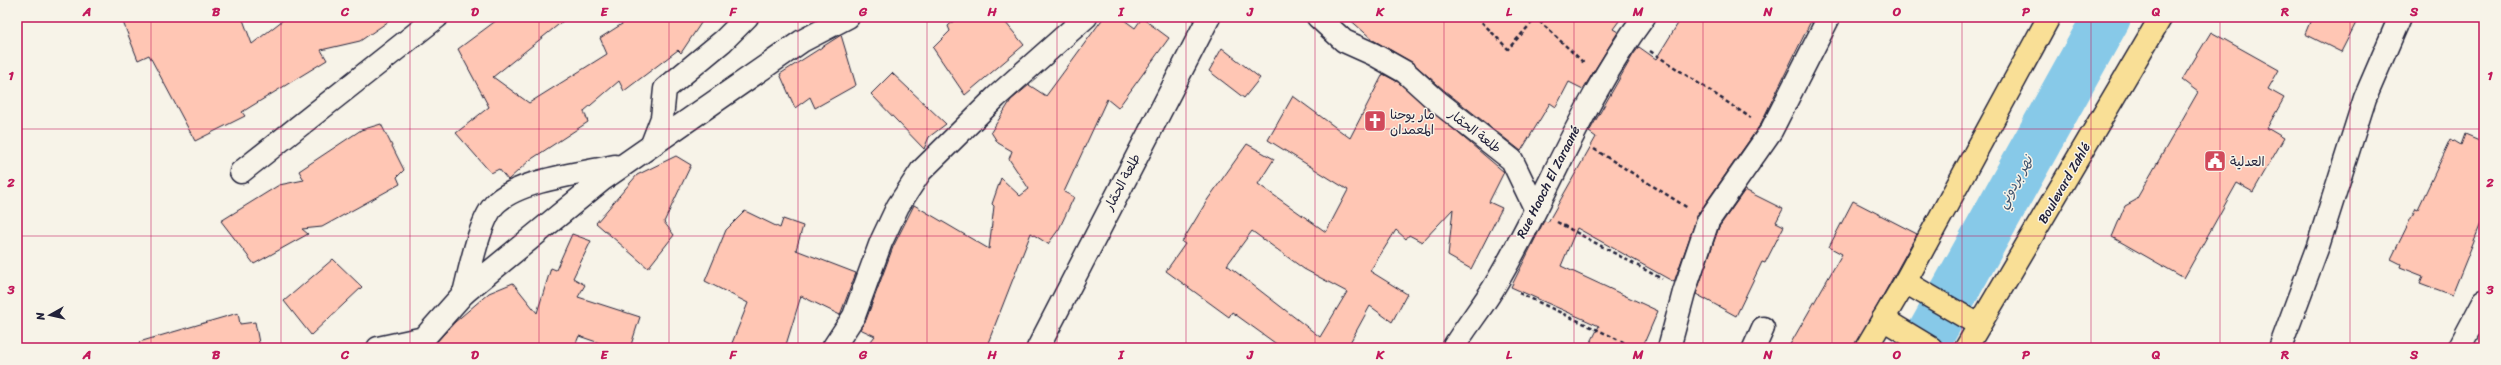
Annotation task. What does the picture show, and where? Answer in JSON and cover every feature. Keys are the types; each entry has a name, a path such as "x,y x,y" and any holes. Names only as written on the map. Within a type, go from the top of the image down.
{"highway":[{"path":"1866,348 1905,282 2049,17"},
{"name":"Boulevard Zahlé","path":"1966,348 1970,320 2035,234 2161,17"},
{"path":"1905,282 1970,320"},
{"path":"1883,319 1931,348"}],"street":[{"path":"241,172 437,17"},
{"path":"652,144 662,118 666,88 723,41 747,17"},
{"path":"378,348 427,343 464,293 557,214 622,164 802,41 848,17"},
{"path":"833,348 854,316 881,242 898,206 921,171 996,97 1086,17"},
{"name":"طلعة الحمّار","path":"1038,348 1208,17"},
{"name":"طلعة الحمّار","path":"1318,17 1344,41 1373,54 1405,72 1437,101 1512,160 1535,208"},
{"name":"Rue Haoch El Zaraané","path":"1453,348 1496,283 1572,134 1630,37 1644,17"},
{"path":"1669,348 1684,292 1708,221 1771,131 1829,17"},
{"path":"2280,348 2318,246 2365,98 2400,17"},
{"path":"464,293 481,229 496,202 522,187 622,164"},
{"path":"2459,348 2484,301"},
{"path":"1754,348 1763,328"}],"path":[{"path":"1477,17 1508,49 1537,18 1603,82"},
{"path":"1630,37 1771,131"},
{"path":"1572,134 1708,221"},
{"path":"1535,208 1575,233 1684,292"},
{"path":"1496,283 1636,348"}],"building":[{"path":"121,17 242,17 252,44 287,17 395,17 360,41 321,50 327,60 242,112 245,116 195,141 149,55 138,60"},
{"path":"501,17 568,17 493,77 529,103 607,54 600,38 633,17 705,17 681,53 678,50 624,91 619,81 584,111 588,122 530,160 508,180 499,169 491,173 456,133 489,107 458,49"},
{"path":"958,17 1001,17 1024,45 965,95 933,48 950,31 948,26"},
{"path":"1104,17 1120,17 1135,28 1142,18 1169,38 1118,108 1107,99 1064,192 1074,197 1059,229 1048,244 1031,233 986,348 885,348 871,341 875,336 860,329 866,320 893,247 914,205 989,249 994,206 992,204 1001,178 1020,196 1029,189 1009,159 1012,151 998,143 991,132 1011,100 1029,85 1046,96"},
{"path":"1347,17 1622,17 1613,29 1618,32 1583,89 1569,82 1556,107 1550,103 1521,151 1445,91 1413,63 1373,40"},
{"path":"1682,17 1813,17 1760,125 1698,214 1674,282 1577,228 1561,266 1658,311 1642,348 1588,348 1599,326 1511,287 1544,221 1548,222 1596,137 1589,132 1633,55 1639,47 1656,59"},
{"path":"2312,17 2359,17 2341,52 2305,34"},
{"name":"العدلية","path":"2211,32 2279,70 2268,89 2284,98 2267,128 2284,138 2253,192 2237,183 2184,278 2112,237 2125,206 2136,200 2198,92 2182,80"},
{"path":"841,35 856,85 815,108 810,97 795,108 780,74"},
{"path":"1222,48 1260,78 1244,98 1209,71"},
{"path":"892,73 946,124 929,137 924,149 871,94"},
{"path":"1383,74 1398,82 1504,172 1489,202 1502,208 1471,269 1448,256 1453,209 1422,242 1409,235 1406,239 1396,230 1370,271 1407,294 1392,322 1370,306 1347,348 1282,348 1232,312 1229,317 1166,271 1185,244 1182,242 1208,199 1247,144 1274,159 1258,184 1326,232 1348,190 1268,140 1293,96 1350,138","holes":["1252,231 1304,269 1347,292 1320,337 1227,265"]},
{"path":"381,124 404,170 397,177 400,184 322,227 302,229 308,234 254,264 221,221 279,185 304,180 299,171 361,130"},
{"path":"2465,134 2484,142 2484,216 2452,295 2420,283 2423,276 2400,267 2401,264 2391,259 2416,208 2418,209 2451,139 2461,145"},
{"path":"676,156 691,165 664,222 674,235 648,268 596,223 637,175"},
{"path":"1745,190 1783,209 1776,222 1784,226 1765,263 1762,262 1736,316 1696,294 1719,227"},
{"path":"1853,201 1917,234 1854,348 1788,348 1842,254 1829,247"},
{"path":"745,211 780,228 783,219 803,226 796,250 856,273 840,315 801,296 785,348 730,348 748,303 705,281 726,230"},
{"path":"572,234 591,241 573,278 585,285 578,297 640,317 630,348 614,348 579,336 574,348 431,348 455,322 489,293 513,283 537,313 551,268 556,270"},
{"path":"333,259 362,287 311,335 284,301"},
{"path":"238,313 240,324 255,322 260,348 140,348 139,342"}],"waterway":[{"name":"نهر بردوني","path":"1923,348 2107,17"}],"place":[{"name":"مار يوحنا المعمدان","path":"1375,121"},
{"name":"العدلية","path":"2215,161"}]}
